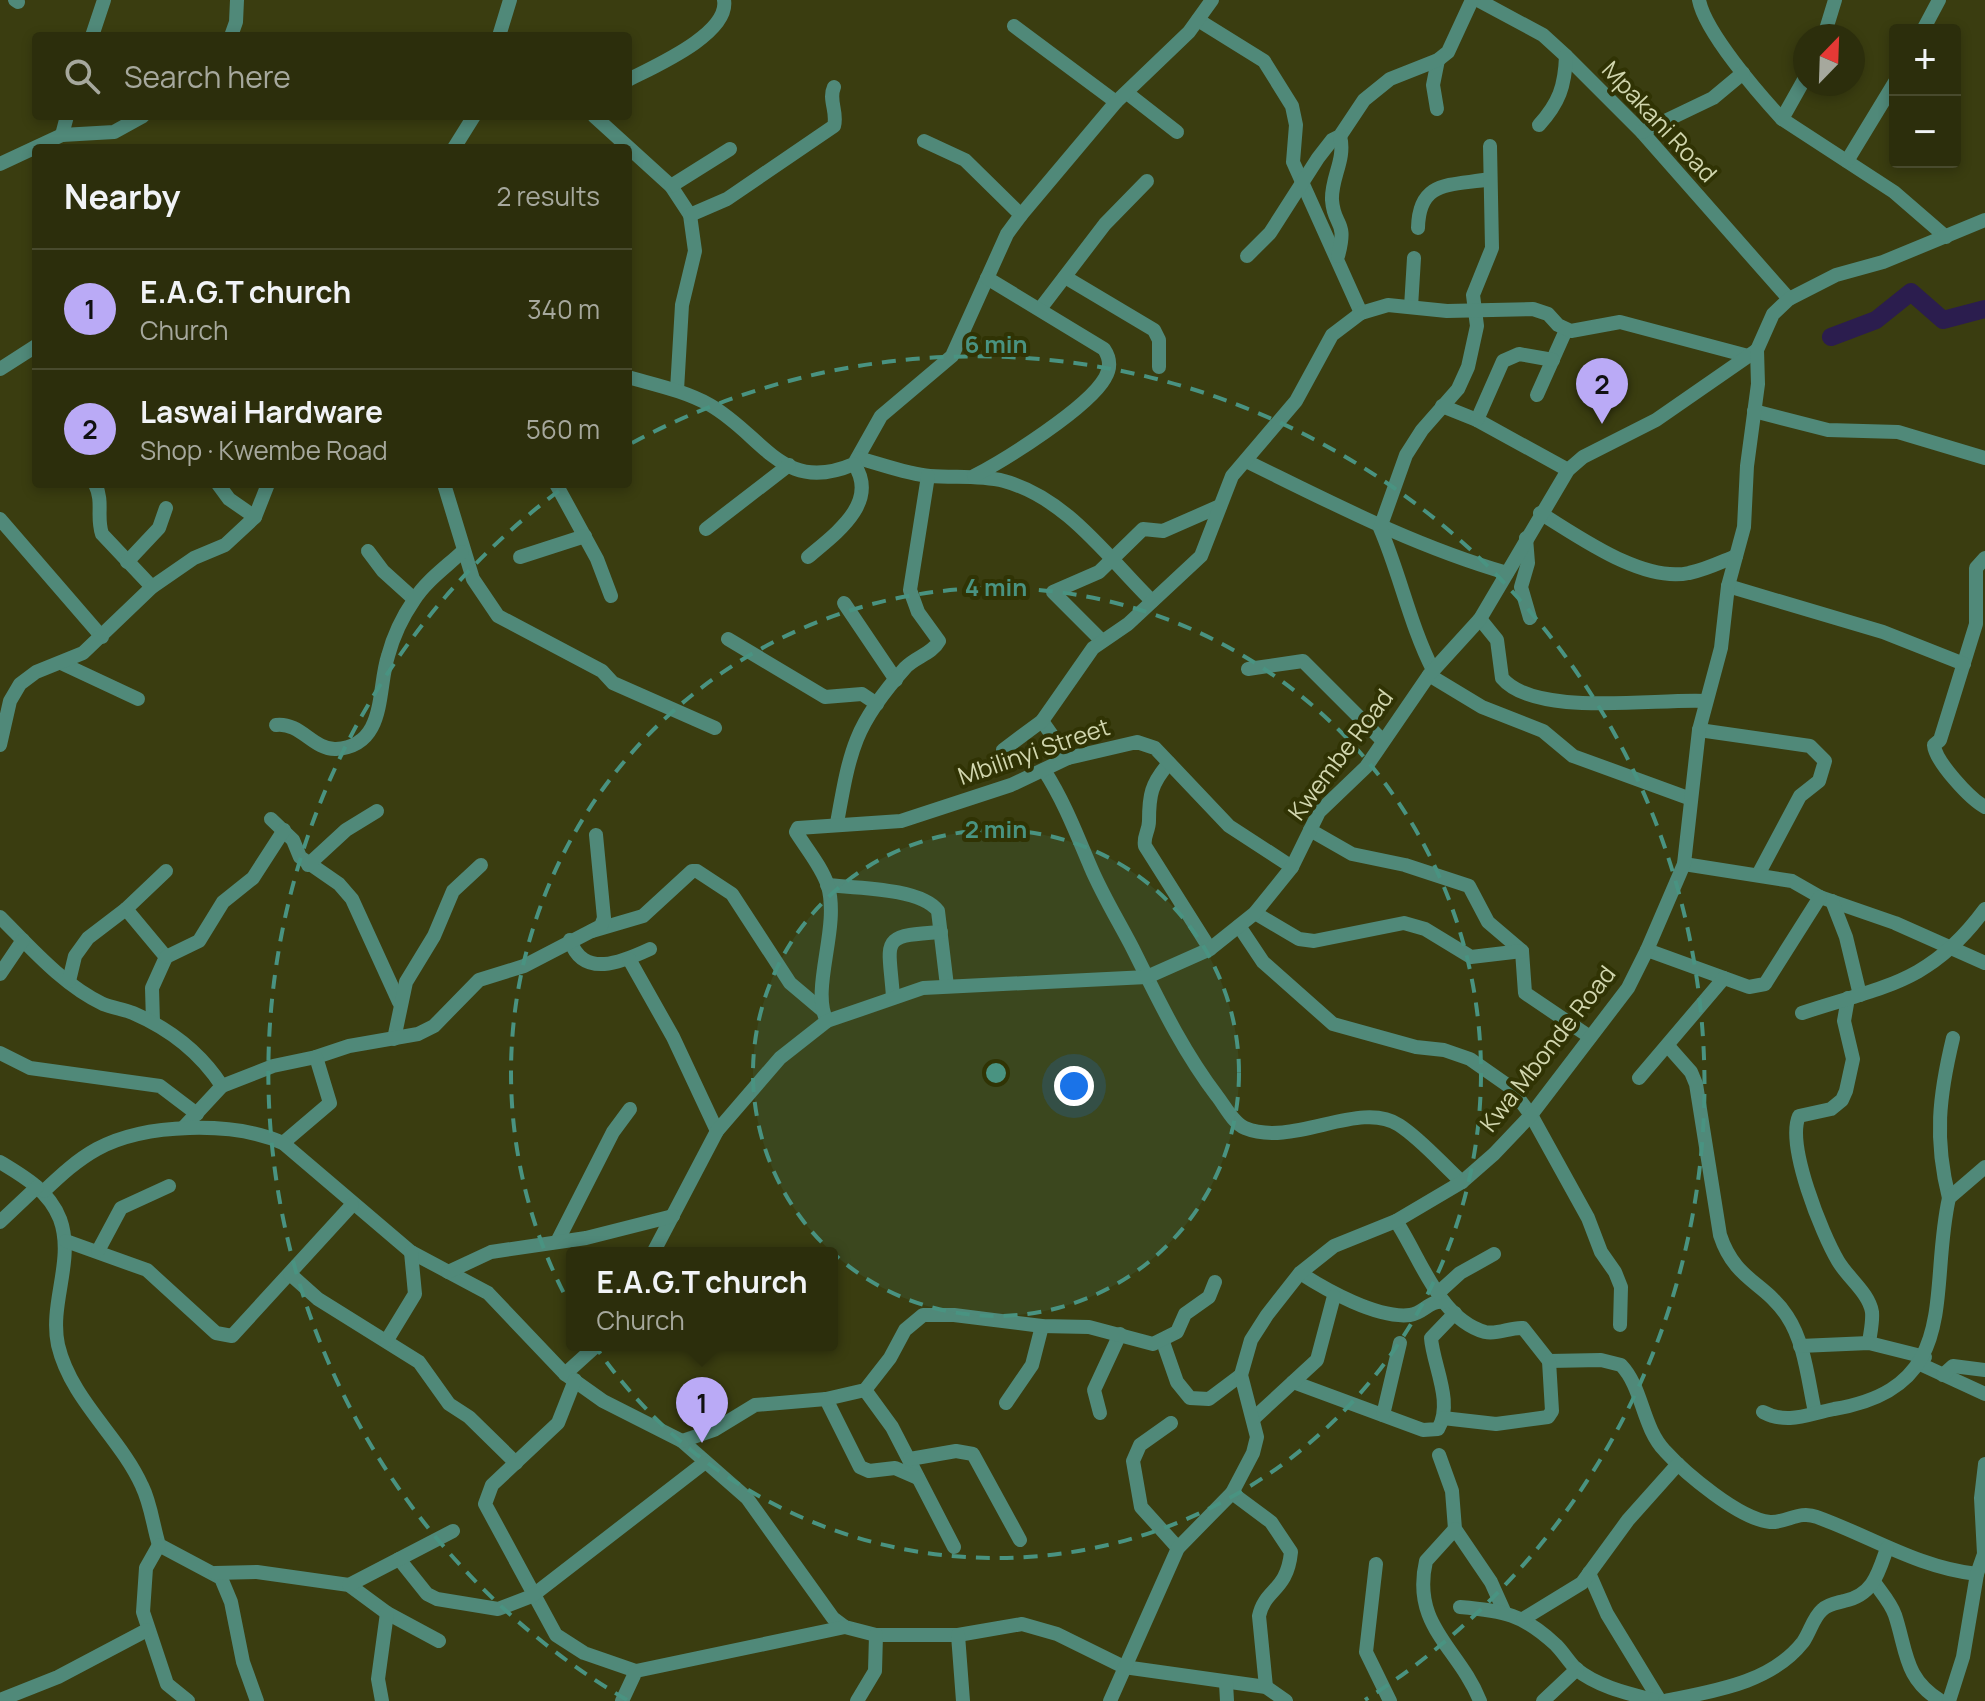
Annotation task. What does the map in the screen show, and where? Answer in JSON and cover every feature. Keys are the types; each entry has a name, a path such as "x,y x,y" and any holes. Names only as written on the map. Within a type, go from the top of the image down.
{"street":[{"path":"93,32 104,0"},
{"path":"232,32 237,0"},
{"path":"500,32 510,0"},
{"path":"632,78 703,36 721,17 724,0"},
{"path":"808,557 848,522 860,501 863,480 856,461 881,416 952,356 1007,234 1122,97 1198,20 1212,0"},
{"path":"1247,256 1270,233 1326,147 1340,136 1364,100 1390,79 1438,60 1453,45 1472,0"},
{"name":"Mpakani Road","path":"1478,0 1543,35 1566,56 1642,132 1789,299"},
{"path":"1699,0 1701,12 1743,73 1782,119 1894,192 1946,237"},
{"path":"1828,24 1837,0 1845,0"},
{"path":"1926,24 1939,0"},
{"path":"1198,20 1256,55 1272,69 1296,114 1293,162 1301,185 1338,256 1361,313"},
{"path":"1014,26 1177,132"},
{"path":"1539,125 1559,101 1564,88 1566,56"},
{"path":"1437,109 1433,85 1438,60"},
{"path":"1642,132 1713,98 1743,73"},
{"path":"690,215 727,199 834,126 836,118 830,94 834,87"},
{"path":"1847,161 1889,92"},
{"path":"1782,119 1795,96"},
{"path":"62,135 66,120"},
{"path":"43,144 62,135 114,132 136,120"},
{"path":"456,144 472,120"},
{"path":"598,120 625,144"},
{"path":"1338,256 1344,231 1332,199 1344,152 1340,136"},
{"path":"924,141 965,160 1021,215"},
{"path":"1490,146 1492,248 1473,295 1477,326 1468,367 1458,389 1406,455 1380,528 1409,601 1431,672 1482,707 1543,731 1573,756 1691,799"},
{"path":"0,164 32,149"},
{"path":"671,186 730,149"},
{"path":"632,151 671,186 690,215 695,251 682,305 677,390"},
{"path":"1418,228 1418,205 1428,193 1490,179"},
{"path":"1040,309 1105,224 1147,181"},
{"name":"Kwa Mbonde Road","path":"1241,1375 1251,1340 1300,1273 1334,1246 1396,1221 1462,1182 1531,1115 1628,988 1684,864 1699,730 1721,648 1728,586 1744,527 1754,411 1753,353 1773,314 1789,299 1836,275 1883,262 1985,220"},
{"path":"1411,307 1414,258"},
{"path":"1065,277 1154,330 1159,340 1159,367"},
{"path":"974,476 1009,457 1067,414 1104,381 1110,364 1104,349 987,278"},
{"path":"1003,750 1042,721 1093,648 1152,601 1201,556 1232,476 1296,401 1332,335 1361,313 1375,306 1475,311 1513,307 1541,310 1566,330 1620,322 1753,353"},
{"path":"1537,395 1566,330"},
{"path":"0,369 32,349"},
{"name":"Kwembe Road","path":"656,1247 717,1131 780,1058 824,1016 923,988 1147,977 1210,949 1255,913 1292,867 1319,812 1366,767 1431,672 1480,619 1568,470 1583,457 1656,420 1753,353"},
{"path":"1477,420 1503,361 1519,354 1553,360"},
{"path":"632,378 677,390 712,406 764,450 816,476 856,461 928,476 974,476 1006,481 1051,504 1114,560 1152,601"},
{"path":"1442,406 1477,420 1568,470"},
{"path":"1754,411 1828,430 1898,432 1985,458"},
{"path":"1246,461 1380,528 1450,556 1507,573"},
{"path":"706,529 789,465"},
{"path":"837,823 854,740 908,665 939,641 918,612 910,590 928,476"},
{"path":"97,488 102,501 99,525 102,534 152,587"},
{"path":"221,488 229,499 255,517"},
{"path":"0,745 10,701 20,684 36,672 83,653 152,587 194,558 225,545 255,517 266,488"},
{"path":"445,488 462,552 473,579 498,616 602,671 613,683 715,728"},
{"path":"558,488 585,536 611,596"},
{"path":"1102,641 1053,592 1099,572 1143,529 1163,531 1220,506"},
{"path":"127,562 159,528 166,508"},
{"path":"1540,513 1609,554 1654,570 1686,574 1736,556"},
{"path":"0,519 102,637"},
{"path":"520,557 585,536"},
{"path":"1526,538 1528,563 1521,587 1530,618"},
{"path":"368,551 383,571 414,599"},
{"path":"276,725 291,724 323,746 334,749 352,745 367,734 377,721 388,654 414,599 462,552"},
{"path":"1985,558 1976,568 1976,624 1940,740 1934,745 1935,754 1985,807"},
{"path":"1728,586 1883,632 1964,664"},
{"path":"844,603 896,680"},
{"path":"1480,619 1495,634 1502,678 1515,690 1558,701 1706,701"},
{"path":"728,639 825,697 862,694 877,704"},
{"path":"1248,669 1303,661 1383,741"},
{"path":"61,663 138,699"},
{"path":"1042,721 1068,758"},
{"path":"1699,730 1810,746 1825,761 1819,781 1800,796 1759,873"},
{"name":"Mbilinyi Street","path":"827,885 796,832 798,828 901,821 1011,785 1068,758 1137,742 1155,748 1229,826 1292,867"},
{"path":"1169,763 1149,793 1149,825 1144,835 1145,846 1210,949"},
{"path":"1044,770 1069,810 1092,870 1188,1057 1243,1127 1289,1132 1336,1125 1355,1117 1378,1116 1398,1124 1462,1182"},
{"path":"308,865 346,830 377,811"},
{"path":"271,819 284,830 308,865 332,877 352,899 399,1002"},
{"path":"153,1022 152,988 166,957 199,941 223,902 253,878 284,830"},
{"path":"1310,830 1352,854 1405,865 1469,886 1488,922 1522,951 1525,993 1590,1037"},
{"path":"592,932 604,918 596,835"},
{"path":"1684,864 1759,873 1792,881 1826,899 1895,923 1985,963"},
{"path":"394,1039 399,1002 406,982 444,917 453,891 481,865"},
{"path":"69,981 75,956 88,938 126,909 166,871"},
{"path":"183,1128 222,1086 273,1066 349,1046 394,1039 434,1026 479,980 524,966 570,940 643,916 692,871 697,871 732,894 790,983 824,1016"},
{"path":"824,1016 831,928 827,885 926,899 938,911 947,986"},
{"path":"1647,950 1749,987 1765,984 1826,899"},
{"path":"1826,899 1846,937 1854,996 1844,1021 1853,1049 1846,1091 1837,1105 1799,1116 1795,1135 1802,1174 1836,1257 1869,1303 1872,1314 1869,1343"},
{"path":"126,909 166,957"},
{"path":"1802,1013 1890,987 1933,964 1950,950 1985,909"},
{"path":"1255,913 1299,939 1314,941 1404,923 1425,929 1471,957 1522,951"},
{"path":"0,917 69,981 103,1004 153,1022 196,1052 222,1086"},
{"path":"1239,926 1263,962 1333,1024 1416,1047 1444,1050 1492,1072 1522,1101 1588,1218 1601,1252 1615,1272 1621,1287 1620,1325"},
{"path":"893,997 889,947 893,938 901,934 941,932"},
{"path":"0,974 23,940"},
{"path":"570,940 575,956 586,963 629,959 650,949"},
{"path":"629,959 673,1037 717,1131"},
{"path":"1639,1078 1724,978"},
{"path":"1763,1412 1784,1420 1857,1404 1903,1380 1922,1361 1941,1285 1949,1198 1938,1142 1939,1105 1953,1038"},
{"path":"1668,1046 1691,1072 1696,1084 1720,1235 1727,1254 1745,1278 1781,1307 1800,1346 1815,1412"},
{"path":"0,1053 30,1068 160,1086 197,1114"},
{"path":"283,1143 330,1103 316,1057"},
{"path":"557,1242 613,1132 630,1109"},
{"path":"0,1222 74,1163 113,1142 183,1128 248,1130 283,1143 352,1205 411,1252 498,1302 570,1377 603,1401 682,1441 747,1498 833,1618 845,1627 876,1635 958,1635 1000,1626 1032,1626 1057,1634 1124,1667 1266,1687 1286,1701"},
{"path":"0,1162 41,1189 59,1217 66,1241 58,1292 60,1351 92,1411 142,1485 159,1545 146,1568 143,1584 147,1630 167,1684 188,1701"},
{"path":"1949,1198 1985,1167"},
{"path":"98,1251 121,1208 169,1186"},
{"path":"66,1241 147,1270 224,1336 232,1336 352,1205"},
{"path":"448,1272 491,1252 557,1242 673,1216"},
{"path":"1396,1221 1446,1303 1487,1332 1523,1328 1549,1361 1552,1411 1548,1417 1496,1424 1443,1418"},
{"path":"387,1340 415,1294 411,1252"},
{"path":"1293,1382 1432,1432 1438,1429 1443,1418 1442,1393 1431,1338 1460,1273 1494,1254"},
{"path":"1300,1273 1334,1296 1411,1315 1435,1301 1446,1303"},
{"path":"290,1274 318,1299 419,1362 449,1404 469,1417 516,1463"},
{"path":"682,1441 714,1430 755,1405 826,1399 865,1390 890,1358 905,1330 923,1315 1089,1327 1120,1334 1141,1343 1163,1342 1177,1332 1185,1314 1209,1297 1215,1282"},
{"path":"1253,1419 1321,1352 1334,1296"},
{"path":"1006,1403 1032,1365 1042,1326"},
{"path":"1100,1413 1094,1390 1120,1334"},
{"path":"1110,1701 1178,1548 1232,1493 1253,1453 1257,1437 1241,1375 1209,1399 1190,1398 1177,1382 1163,1342"},
{"path":"1383,1415 1400,1343"},
{"path":"1800,1346 1869,1343 1922,1361 1943,1375 1985,1394"},
{"path":"592,1351 570,1377 558,1423 492,1485 485,1504 532,1596 556,1635 568,1644 636,1671 845,1627"},
{"path":"1549,1361 1601,1360 1621,1365 1630,1379 1649,1429 1678,1464 1736,1509 1770,1522 1806,1513 1887,1548 1953,1571 1977,1574"},
{"path":"1943,1375 1953,1366 1985,1370"},
{"path":"865,1390 910,1459 954,1547"},
{"path":"826,1399 860,1467 869,1471 895,1468 918,1478"},
{"path":"1171,1423 1140,1445 1133,1461 1141,1507 1178,1548"},
{"path":"910,1459 956,1451 973,1454 1020,1540"},
{"path":"1439,1455 1452,1491 1455,1529 1491,1582 1504,1611"},
{"path":"399,1559 427,1594 437,1599 498,1609 532,1596 704,1463"},
{"path":"1523,1619 1574,1591 1678,1464"},
{"path":"1949,1701 1963,1657 1984,1545 1985,1464"},
{"path":"1232,1493 1271,1522 1291,1552 1285,1580 1261,1607 1259,1616 1266,1687"},
{"path":"1455,1529 1426,1561 1426,1616 1463,1668 1480,1701"},
{"path":"349,1585 453,1531"},
{"path":"159,1545 215,1573 226,1586 234,1632 257,1701"},
{"path":"1460,1607 1504,1611 1523,1619 1559,1649 1577,1669 1613,1689 1661,1701 1694,1698 1756,1679 1772,1670 1804,1641 1820,1611 1829,1605 1864,1596 1874,1582 1887,1548"},
{"path":"1376,1564 1366,1652 1390,1701"},
{"path":"215,1573 257,1572 349,1585 387,1613 439,1641"},
{"path":"1589,1573 1607,1614 1661,1701"},
{"path":"1874,1582 1893,1611 1909,1671 1924,1691 1941,1701"},
{"path":"382,1701 378,1679 387,1613"},
{"path":"0,1700 58,1677 147,1630"},
{"path":"857,1701 875,1671 876,1635"},
{"path":"958,1635 963,1701"},
{"path":"1543,1701 1577,1669"},
{"path":"622,1701 636,1671"},
{"path":"1226,1683 1227,1701"}],"waterway":[{"path":"1831,337 1876,320 1911,292 1943,320 1985,309"}],"place":[{"name":"Laswai Hardware","path":"1602,424"},
{"name":"E.A.G.T church","path":"702,1443"}]}
